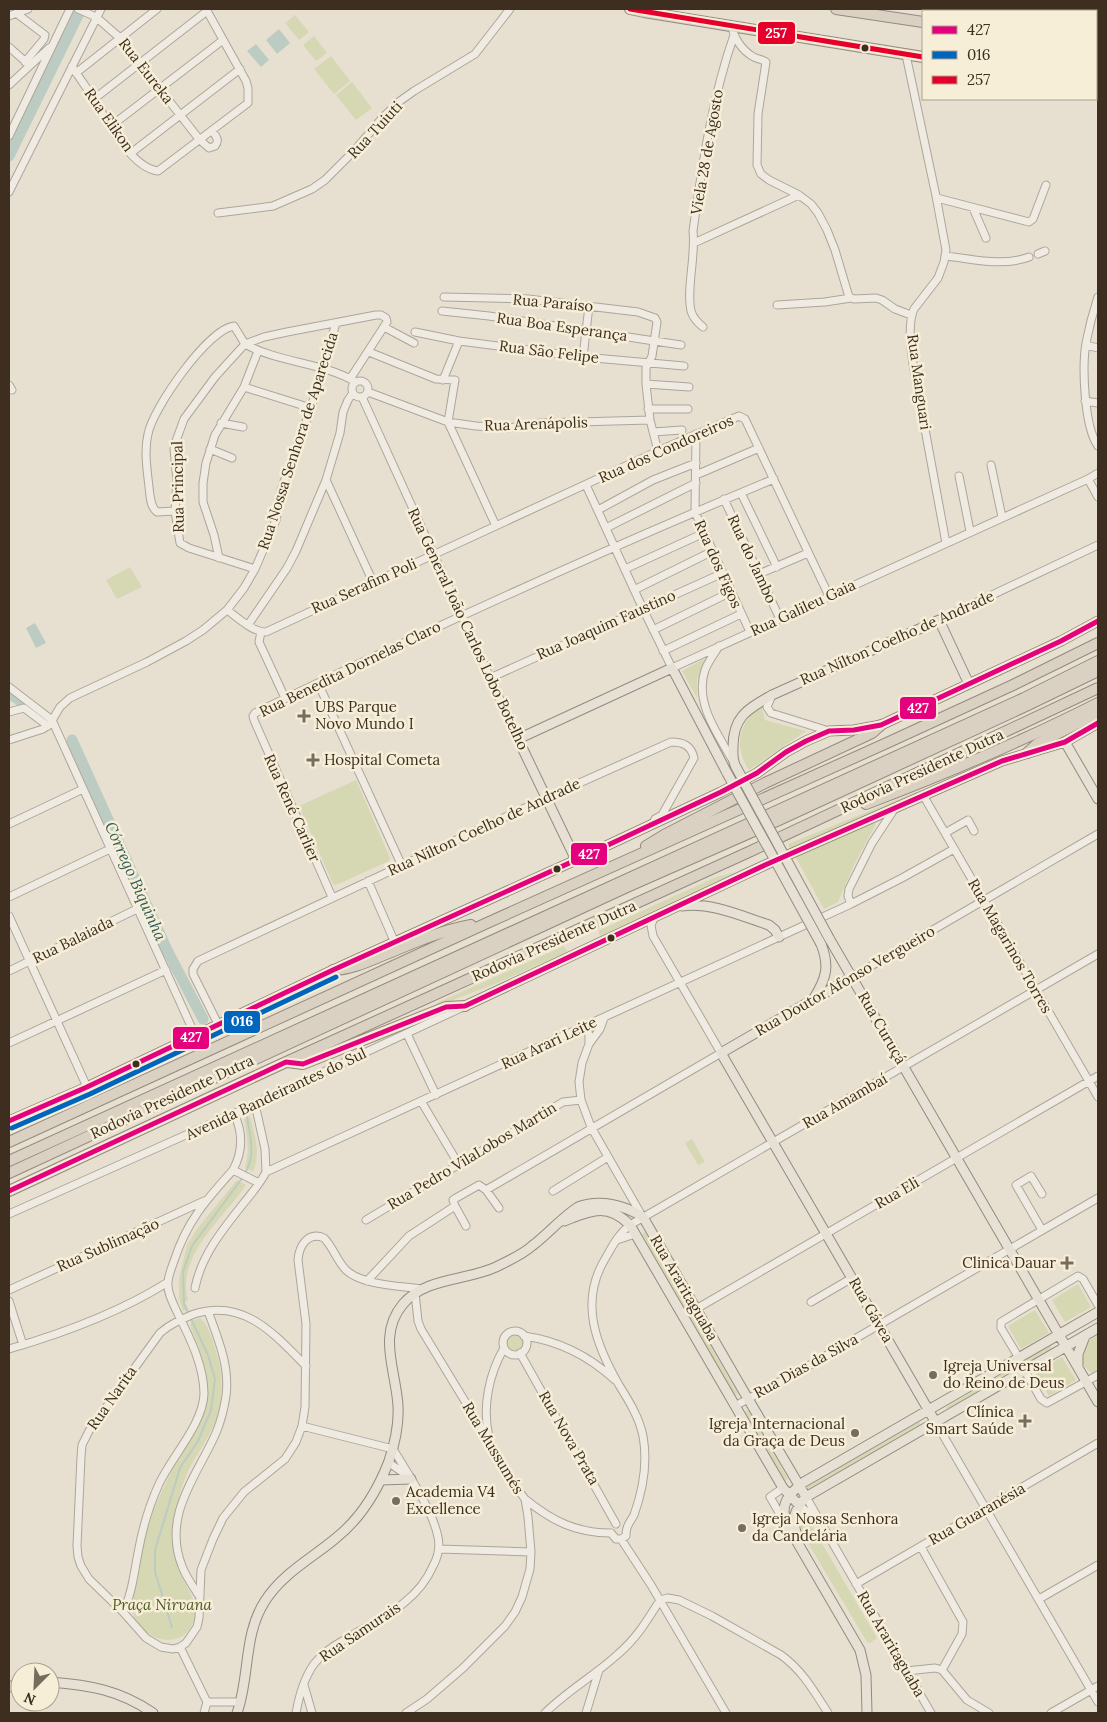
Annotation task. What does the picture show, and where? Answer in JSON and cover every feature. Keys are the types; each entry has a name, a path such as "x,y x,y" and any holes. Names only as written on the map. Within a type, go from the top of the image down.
{"highway":[{"path":"630,9 733,31 922,58"},
{"path":"836,9 922,22"},
{"name":"Rodovia Presidente Dutra","path":"9,1142 487,922 898,738 1030,677 1098,643"},
{"name":"Rodovia Presidente Dutra","path":"9,1161 1024,698 1098,661"},
{"name":"Rodovia Presidente Dutra","path":"9,1173 600,900 779,820 1098,671"},
{"name":"Rodovia Presidente Dutra","path":"9,1192 286,1062 790,833 1098,688"},
{"path":"790,833 801,832 919,784 1041,732 1098,703"},
{"path":"1027,754 1037,744 1098,713"},
{"path":"633,858 646,846 664,834 872,732 880,725"},
{"path":"333,970 345,970 456,928 487,922"},
{"path":"286,1062 303,1064 446,1007 464,1006"}],"main road":[{"path":"939,620 969,684"},
{"name":"Rua Nílton Coelho de Andrade","path":"734,764 734,734 740,718 748,709 772,695 939,620"},
{"path":"9,1121 87,1087 333,970 652,824 749,777 767,767 796,746 829,732 880,725 1098,622"},
{"path":"672,668 821,944 827,965 822,985 813,1000"},
{"name":"Rua Galileu Gaia","path":"518,739 672,668"},
{"name":"Avenida Bandeirantes do Sul","path":"464,1006 765,865 1002,761 1065,742 1098,723"},
{"name":"Rua General João Carlos Lobo Botelho","path":"518,739 576,860"},
{"path":"1065,742 1098,799"},
{"name":"Rua Curuçá","path":"734,764 829,938 905,1066 1098,1402"},
{"path":"672,908 698,905 720,909 769,925 779,937"},
{"name":"Rua Doutor Afonso Vergueiro","path":"721,1053 852,977"},
{"name":"Rua Gávea","path":"721,1053 936,1423"},
{"path":"231,1713 239,1705 254,1624 266,1599 294,1569 347,1529 366,1507 381,1480 393,1449 398,1423 389,1332 394,1316 404,1303 418,1291 436,1283 484,1272 526,1251 578,1207 596,1203 618,1206 631,1210 643,1217"},
{"path":"559,1223 591,1211 601,1210 616,1214 630,1225"},
{"name":"Rua Araritaguaba","path":"643,1217 799,1486 803,1501"},
{"name":"Rua Araritaguaba","path":"630,1225 786,1492 803,1501"},
{"path":"867,1713 866,1675 860,1650 786,1523 783,1510 786,1492 1098,1312"},
{"path":"799,1544 794,1521 795,1511 803,1501 1098,1328"},
{"path":"1078,1367 1078,1354 1085,1336"},
{"path":"381,1480 411,1479"},
{"path":"60,1683 104,1689 127,1697 154,1713"}],"street":[{"path":"9,16 28,9"},
{"path":"9,136 70,9"},
{"name":"Rua Eureka","path":"78,9 96,17 120,38 202,142"},
{"path":"9,192 74,70 101,9"},
{"path":"74,70 158,9"},
{"name":"Rua Tuiuti","path":"218,213 274,206 312,189 325,180 400,101 475,54 510,9"},
{"path":"94,99 207,10 240,69 248,88 248,103 212,131 202,142 210,148 216,145 217,138 212,131"},
{"path":"9,85 27,63 45,35 16,13"},
{"path":"733,31 747,52 753,57 766,62 758,114 757,165 761,174 769,180 799,194 811,204 827,230 835,250 847,294 851,298"},
{"name":"Viela 28 de Agosto","path":"703,327 696,322 692,313 690,299 694,243 693,231 703,158 733,31"},
{"path":"111,126 159,87 223,40"},
{"path":"27,63 52,46"},
{"path":"9,47 27,63"},
{"name":"Rua Manguari","path":"906,55 937,198 946,256 938,278 911,315 910,326 913,360 946,543"},
{"path":"131,153 240,69"},
{"name":"Rua Elikon","path":"74,70 131,153 146,167 158,171 202,142"},
{"path":"937,198 1029,222 1046,185"},
{"path":"694,243 799,194"},
{"path":"973,208 986,238"},
{"path":"946,256 997,263 1015,262 1030,257"},
{"name":"Rua Paraíso","path":"444,297 528,299 638,312 654,317 657,322 654,340"},
{"path":"1098,297 1086,345 1085,401 1093,438 1098,446"},
{"path":"777,305 826,302 851,298 876,298 895,309 911,315"},
{"path":"583,357 589,306"},
{"name":"Rua Boa Esperança","path":"442,311 489,316 681,345"},
{"path":"245,344 264,337 336,322 381,315 386,318 385,324 353,381 353,393 343,412 340,433 326,480 296,551 287,568 248,625"},
{"name":"Rua Nossa Senhora de Aparecida","path":"50,723 60,707 70,698 147,662 204,629 227,610 247,583 276,520 282,486 311,408 336,322"},
{"path":"385,324 414,342"},
{"path":"175,511 159,512 153,508 148,481 146,449 152,420 157,409 184,369 214,338 229,326 234,326 245,344 258,351 323,369 353,381 364,382 368,387 365,394 357,396 353,393"},
{"name":"Rua São Felipe","path":"415,332 458,341 583,357 684,366"},
{"path":"654,340 652,356 646,368 646,384 648,409 658,451"},
{"path":"443,380 458,341"},
{"name":"Rua Principal","path":"245,344 201,395 184,419 178,432 174,449 177,481 175,511 178,540 181,544 255,569"},
{"path":"1086,345 1098,348"},
{"path":"219,558 214,535 204,509 202,496 206,463 221,423 244,387 258,351"},
{"path":"369,352 436,378 455,380 448,422 496,526"},
{"path":"646,384 689,387"},
{"path":"244,387 311,408"},
{"name":"Rua Arenápolis","path":"365,394 448,422 476,426 508,428 541,424 650,420"},
{"name":"Rua General João Carlos Lobo Botelho","path":"365,394 433,555 518,739"},
{"path":"1085,401 1098,404"},
{"path":"648,409 688,409"},
{"name":"Rua dos Condoreiros","path":"586,485 736,417 745,419 759,448"},
{"path":"221,423 243,427"},
{"path":"653,432 682,430"},
{"name":"Rua dos Figos","path":"696,434 695,512 750,632"},
{"path":"696,475 759,448 829,596"},
{"path":"210,449 232,458"},
{"path":"598,510 653,480 696,463"},
{"path":"991,465 1002,517"},
{"name":"Rua Galileu Gaia","path":"672,668 1098,473"},
{"path":"959,476 970,532"},
{"name":"Rua Benedita Dornelas Claro","path":"253,718 255,713 461,616 724,499 774,479"},
{"path":"1088,479 1098,497"},
{"path":"326,480 373,582"},
{"path":"606,528 696,483"},
{"path":"586,485 672,668"},
{"name":"Rua Serafim Poli","path":"261,632 266,632 586,485"},
{"path":"741,493 777,566"},
{"name":"Rua do Jambo","path":"724,499 780,619"},
{"path":"625,569 704,533"},
{"name":"Rua Nílton Coelho de Andrade","path":"939,620 1098,545"},
{"path":"634,590 712,552"},
{"path":"759,574 808,553"},
{"name":"Rua Joaquim Faustino","path":"490,678 723,573"},
{"path":"653,630 731,592"},
{"path":"227,610 261,632 258,642 286,698"},
{"path":"663,652 741,614"},
{"name":"Rua Curuçá","path":"719,646 705,671 702,691 708,714 734,764"},
{"path":"318,683 402,866"},
{"path":"9,687 50,723 84,789 195,1035"},
{"path":"772,695 767,707 771,714 829,732"},
{"path":"9,712 24,708 50,723"},
{"name":"Rua René Carlier","path":"253,718 332,897"},
{"path":"9,740 39,731 50,723"},
{"name":"Rua Nílton Coelho de Andrade","path":"218,1024 193,974 193,969 198,961 546,798 669,743 683,743 690,749 694,758 662,815 655,819 652,824"},
{"path":"9,824 84,789"},
{"name":"Rua Magarinos Torres","path":"923,795 1098,1097"},
{"path":"851,904 848,896 849,889 872,843 895,808"},
{"path":"945,833 968,820 974,830"},
{"name":"Rua Doutor Afonso Vergueiro","path":"852,977 1098,834"},
{"path":"9,897 110,849"},
{"name":"Rua Arari Leite","path":"266,1172 851,904 954,849"},
{"path":"368,881 395,943"},
{"name":"Rua Balaiada","path":"9,970 137,910"},
{"path":"9,916 87,1087"},
{"name":"Rua Gávea","path":"655,916 651,925 653,936 721,1053"},
{"name":"Rua Amambaí","path":"619,1384 603,1354 594,1328 591,1311 597,1275 624,1229 1098,954"},
{"path":"9,1043 166,970"},
{"name":"Avenida Bandeirantes do Sul","path":"9,1214 234,1114 408,1034 464,1006"},
{"name":"Rua Araritaguaba","path":"589,1044 600,1029 604,1018"},
{"name":"Rua Araritaguaba","path":"586,1026 589,1044 580,1072 581,1100 591,1127 643,1217"},
{"path":"408,1034 436,1095"},
{"name":"Rua Doutor Afonso Vergueiro","path":"486,1190 591,1127 721,1053"},
{"name":"Rua Eli","path":"696,1309 1098,1076"},
{"name":"Rua Pedro VilaLobos Martin","path":"366,1220 563,1102 581,1100"},
{"path":"421,1101 459,1165"},
{"path":"195,1288 200,1268 222,1230 266,1172 265,1149 255,1104"},
{"path":"123,1612 129,1600 144,1525 158,1486 164,1473 198,1420 203,1404 203,1378 183,1318 173,1305 168,1282 184,1233 207,1200 236,1171 241,1143 239,1126 234,1114"},
{"path":"553,1191 608,1157"},
{"path":"236,1171 259,1183"},
{"path":"1042,1194 1032,1176 1016,1186 1042,1230"},
{"path":"466,1226 453,1200 479,1185 486,1190 499,1208"},
{"name":"Rua Dias da Silva","path":"735,1406 796,1373 1098,1198"},
{"name":"Rua Sublimação","path":"9,1290 207,1200"},
{"path":"368,1281 409,1236 455,1206"},
{"path":"617,1240 635,1234"},
{"path":"204,1713 207,1702 180,1647 186,1644 197,1627 201,1570 223,1518 244,1492 285,1459 296,1442 302,1426 305,1406 306,1324 298,1260 304,1242 315,1236 324,1238 348,1272 368,1281 418,1291"},
{"path":"1019,1358 1000,1324 1079,1276 1084,1279 1098,1305"},
{"path":"811,1302 852,1278"},
{"path":"9,1349 109,1314 143,1298 168,1282"},
{"name":"Rua Mussumés","path":"406,1713 427,1700 463,1668 505,1626 515,1612 522,1597 530,1569 531,1552 528,1517 524,1499 509,1478 483,1425 421,1329 418,1321 418,1291"},
{"path":"9,1300 23,1345"},
{"path":"199,1596 181,1565 177,1546 178,1520 185,1494 216,1435 223,1411 227,1378 223,1351 204,1312"},
{"name":"Rua Narita","path":"180,1647 173,1649 161,1647 150,1642 89,1579 81,1566 78,1556 78,1527 82,1445 94,1424 155,1339 166,1327 183,1318 204,1312 235,1312 254,1320 276,1335 306,1366"},
{"path":"483,1425 489,1384 494,1368 504,1348 507,1334 518,1332 524,1336 546,1340 572,1350 595,1363 619,1384 632,1405 644,1446 645,1468 643,1487 634,1514 626,1528 626,1536 621,1539"},
{"path":"504,1348 513,1355 524,1351 526,1344 524,1336"},
{"name":"Rua Nova Prata","path":"520,1353 616,1524"},
{"path":"1025,1371 1041,1399 1047,1403 1098,1375"},
{"name":"Rua Gávea","path":"936,1423 1039,1599 1095,1688 1098,1702"},
{"path":"302,1426 393,1449 435,1525 439,1549 531,1552"},
{"name":"Rua Guaranésia","path":"856,1584 1098,1443"},
{"path":"388,1462 411,1479"},
{"path":"786,1492 770,1497 786,1523"},
{"path":"524,1499 551,1518 568,1526 583,1531 611,1533 614,1537 621,1539 660,1600 726,1713"},
{"name":"Rua Araritaguaba","path":"803,1501 820,1523 931,1713"},
{"path":"611,1533 612,1527 616,1524 623,1524 626,1528"},
{"path":"921,1547 963,1622 962,1634 942,1670"},
{"name":"Rua Samurais","path":"296,1713 304,1683 315,1663 324,1654 357,1632 395,1610 418,1590 432,1570 439,1549"},
{"path":"1039,1599 1098,1565"},
{"path":"660,1600 673,1598 686,1603 781,1654 801,1672 828,1713"},
{"path":"545,1713 566,1693 599,1670 634,1640 660,1600"},
{"path":"906,1671 935,1668 942,1670 967,1700 989,1713"},
{"path":"586,1713 599,1670"},
{"path":"304,1683 312,1713"},
{"path":"1051,1713 1095,1688"},
{"path":"207,1702 239,1705"}],"green space":[{"path":"295,15 309,32 299,40 285,23"},
{"path":"314,36 327,53 316,61 303,45"},
{"path":"331,56 350,81 334,94 314,69"},
{"path":"352,82 372,108 356,120 336,95"},
{"path":"130,567 142,587 117,599 106,580"},
{"path":"706,658 697,679 697,698 682,671"},
{"path":"761,705 765,720 806,731 749,770 741,752 741,735 748,719"},
{"path":"356,780 390,858 389,861 336,885 333,884 299,806"},
{"path":"920,792 790,848 788,844"},
{"path":"874,823 875,826 855,863 838,902 824,909 795,856"},
{"path":"736,872 600,936 598,931 716,877"},
{"path":"564,946 567,952 497,983 434,1006 439,1002"},
{"path":"250,1116 257,1151 253,1172 245,1167 248,1149 244,1119"},
{"path":"692,1139 705,1162 698,1165 685,1143"},
{"path":"237,1180 246,1185 204,1238 195,1253 186,1283 188,1300 185,1302 188,1309 183,1311 179,1298 179,1278 187,1245 197,1229"},
{"path":"645,1232 738,1394 735,1395 642,1234"},
{"path":"1078,1284 1091,1307 1065,1322 1052,1300"},
{"path":"1035,1310 1049,1333 1021,1349 1008,1326"},
{"name":"Praça Nirvana","path":"200,1318 209,1332 218,1359 222,1391 215,1423 185,1479 176,1515 176,1558 180,1573 193,1599 195,1606 194,1620 188,1631 179,1638 168,1640 148,1633 139,1625 134,1616 132,1605 143,1542 154,1508 207,1396 205,1368 190,1325 192,1321"},
{"path":"515,1334 521,1337 524,1343 521,1349 515,1352 509,1349 506,1343 509,1337"},
{"path":"1098,1334 1098,1371 1093,1374 1083,1364 1082,1353 1087,1342"},
{"path":"1050,1346 1052,1349 948,1410 946,1407"},
{"path":"1062,1357 1076,1380 1049,1396 1035,1373"},
{"path":"748,1410 788,1479 785,1481 745,1412"},
{"path":"919,1422 921,1425 808,1490 806,1487"},
{"path":"802,1516 806,1516 877,1638 870,1643 867,1642 805,1538 800,1524"}],"shaded area":[{"path":"1024,9 1098,9 1098,20 1097,10"},
{"path":"279,29 290,43 277,54 266,40"},
{"path":"256,44 269,60 261,67 247,51"},
{"path":"35,623 46,643 36,648 26,628"}],"waterway":[{"path":"9,156 81,9"},
{"name":"Córrego Biquinha","path":"9,693 42,716"},
{"name":"Córrego Biquinha","path":"72,740 167,950 203,1019"},
{"name":"Córrego Biquinha","path":"245,1173 251,1152 251,1138 247,1117"},
{"name":"Córrego Biquinha","path":"172,1627 155,1572 155,1550 180,1468 198,1441 211,1410 215,1379 208,1355 184,1304 183,1272 192,1246 243,1177"}],"transit line":[{"name":"257","path":"630,9 922,57"},
{"name":"427","path":"9,1121 87,1087 333,970 721,792 757,773 786,752 806,741 829,731 854,730 881,725 1061,641 1098,621"},
{"name":"427","path":"9,1191 286,1062 303,1064 446,1007 465,1006 765,865 1002,761 1065,742 1098,723"},
{"name":"016","path":"12,1128 90,1094 336,977"}],"place":[{"name":"UBS Parque Novo Mundo I","path":"304,716"},
{"name":"Hospital Cometa","path":"313,760"},
{"name":"Clinica Dauar","path":"1067,1263"},
{"name":"Igreja Universal do Reino de Deus","path":"933,1375"},
{"name":"Clínica Smart Saúde","path":"1025,1421"},
{"name":"Igreja Internacional da Graça de Deus","path":"855,1433"},
{"name":"Academia V4 Excellence","path":"396,1501"},
{"name":"Igreja Nossa Senhora da Candelária","path":"742,1528"}]}
